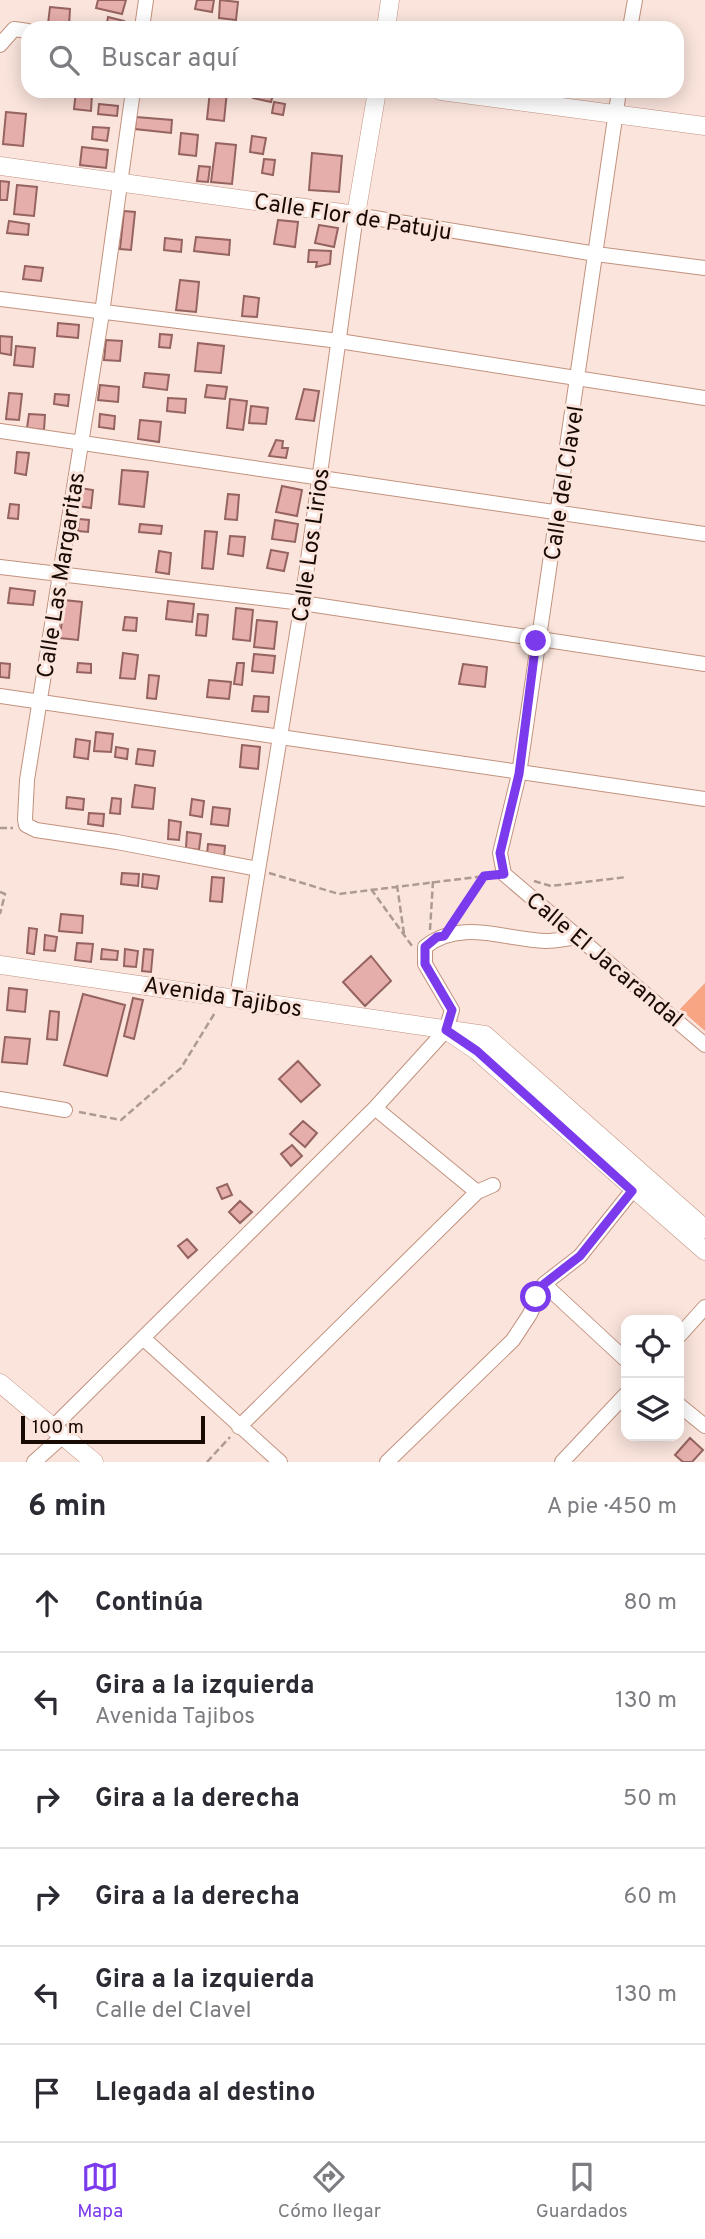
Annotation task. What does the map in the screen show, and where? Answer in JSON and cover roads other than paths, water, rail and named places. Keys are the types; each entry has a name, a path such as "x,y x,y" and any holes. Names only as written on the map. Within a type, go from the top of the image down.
{"street":[{"path":"143,21 146,0"},
{"path":"387,21 390,0"},
{"path":"631,21 635,0"},
{"path":"0,45 21,30"},
{"name":"Calle Las Margaritas","path":"132,98 102,313 25,796 26,825 36,830 258,869"},
{"name":"Calle Los Lirios","path":"237,998 302,603 356,215 376,98"},
{"path":"499,98 705,126"},
{"name":"Calle del Clavel","path":"504,874 500,853 519,774 536,641 559,512 619,98"},
{"name":"Calle Flor de Patuju","path":"0,166 356,215 596,254 705,268"},
{"path":"0,299 339,341 705,398"},
{"path":"0,431 705,534"},
{"path":"0,567 302,603 536,641 705,664"},
{"path":"0,696 519,774 705,799"},
{"name":"Calle El Jacarandal","path":"504,874 705,1045"},
{"path":"34,1462 143,1338 375,1108 446,1030 452,1010 425,964 425,947 444,936 478,931 546,941 579,937"},
{"name":"Avenida Tajibos","path":"0,965 485,1035 705,1229"},
{"name":"Avenida Tajibos","path":"446,1030 477,1051 632,1191 705,1251"},
{"path":"0,1099 65,1110"},
{"path":"375,1108 477,1192"},
{"path":"239,1427 477,1192 493,1185"},
{"path":"387,1462 513,1340 530,1314 544,1284 580,1256 632,1191"},
{"path":"544,1284 621,1355"},
{"path":"684,1330 705,1307"},
{"path":"143,1338 280,1462"},
{"path":"0,1383 94,1462"},
{"path":"562,1462 621,1399"},
{"path":"684,1409 705,1426"}]}
